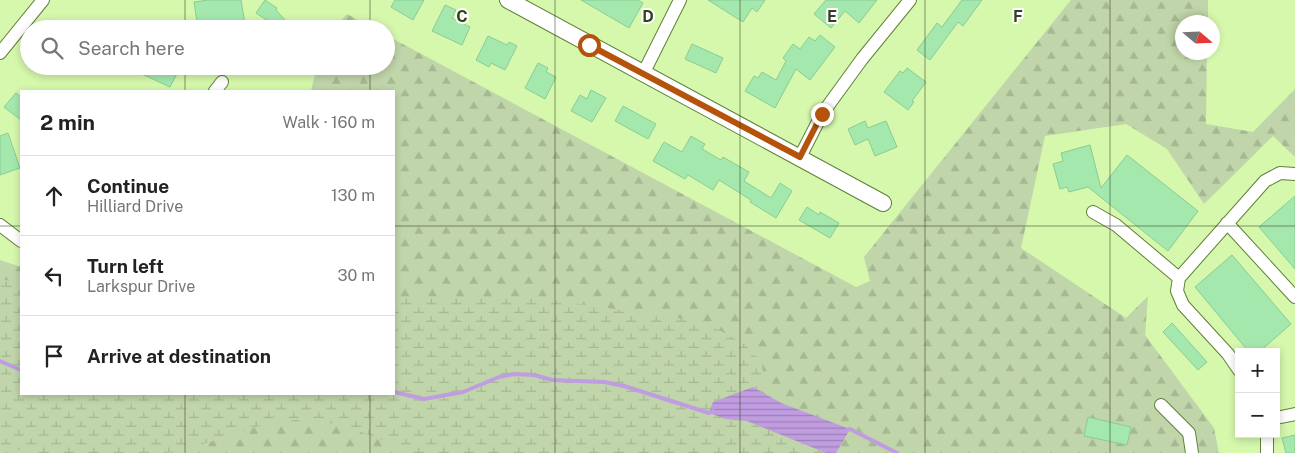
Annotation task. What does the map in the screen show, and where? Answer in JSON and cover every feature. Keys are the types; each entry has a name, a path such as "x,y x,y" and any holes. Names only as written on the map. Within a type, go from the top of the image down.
{"street":[{"path":"27,20 43,0"},
{"path":"508,0 884,203"},
{"path":"643,74 680,0"},
{"path":"800,157 822,114 862,59 910,0"},
{"path":"0,53 20,28"},
{"path":"1235,364 1183,305 1178,291 1178,278 1265,181 1280,173 1295,174"},
{"path":"1093,212 1116,225 1178,278"},
{"path":"1228,223 1295,297"},
{"path":"0,225 20,240"},
{"path":"1161,405 1189,433 1192,453"},
{"path":"1280,417 1295,414"},
{"path":"1267,438 1267,453"}],"green space":[{"path":"1071,0 1208,0 1208,15 1175,15 1175,60 1207,60 1206,124 1253,132 1295,89 1295,157 1273,136 1204,204 1167,149 1126,124 1045,136 1021,248 1126,318 1148,296 1145,335 1214,428 1219,453 0,453 0,260 20,267 20,395 395,395 395,90 311,90 315,75 395,75 395,40 856,287 870,281 864,257"},
{"path":"347,14 358,20 341,20"},
{"path":"0,278 20,285 20,395 395,395 395,297 545,299 705,322 746,345 762,363 765,393 753,387 713,402 726,419 747,421 826,453 410,453 375,437 339,425 301,420 263,425 178,451 165,453 30,453 0,445"}],"shaded area":[{"path":"753,387 781,403 850,429 836,453 826,453 747,421 726,419 709,413 713,402"}],"building":[{"path":"241,0 244,20 197,20 194,2"},
{"path":"265,0 277,8 276,10 285,20 266,20 256,13"},
{"path":"395,0 424,0 413,20 391,7"},
{"path":"581,0 638,0 643,3 629,28"},
{"path":"708,0 765,0 757,12 752,8 743,22"},
{"path":"826,0 877,0 859,23 845,11 831,28 814,14"},
{"path":"962,0 982,0 963,26 958,22 930,60 917,50 937,23 942,27"},
{"path":"445,5 456,10 452,18 470,27 462,45 432,31"},
{"path":"820,35 835,47 810,80 796,69 775,108 745,91 754,76 758,78 762,72 776,80 786,61 783,58 793,44 800,49 809,37 815,41"},
{"path":"488,36 507,45 509,42 517,46 505,70 491,63 489,67 476,60"},
{"path":"692,44 723,58 716,73 685,59"},
{"path":"538,63 548,68 546,72 556,77 545,99 525,88"},
{"path":"907,68 926,82 912,101 914,102 908,110 884,92 900,71 903,73"},
{"path":"144,75 176,75 170,87"},
{"path":"591,90 606,98 592,122 571,111 580,95 587,99"},
{"path":"16,93 20,96 20,119 4,107"},
{"path":"623,106 656,124 648,139 615,121"},
{"path":"865,121 868,128 886,121 897,147 875,156 868,139 855,145 848,129"},
{"path":"8,133 20,168 0,175 0,136"},
{"path":"691,136 705,144 702,149 721,160 723,157 749,172 744,181 771,198 780,183 792,191 776,218 719,180 713,190 688,175 685,179 653,161 664,142 682,152"},
{"path":"1090,145 1101,188 1127,155 1198,211 1168,251 1088,187 1069,192 1067,187 1060,189 1053,164 1063,161 1061,153"},
{"path":"1295,196 1295,269 1259,227"},
{"path":"807,207 819,215 820,212 839,223 830,238 799,220"},
{"path":"1232,255 1291,324 1264,348 1246,348 1195,287"},
{"path":"1172,323 1207,362 1198,370 1163,332"},
{"path":"1088,417 1131,427 1127,445 1084,436"},
{"path":"1295,435 1295,453 1286,453 1282,438"}],"waterway":[{"path":"0,361 20,370"},
{"path":"395,392 424,399 463,392 499,377 514,374 534,375 552,380 604,382 624,386 709,413 713,411"},
{"path":"847,430 850,429 897,453"}],"route":[{"path":"589,45 800,157 822,114"}]}
